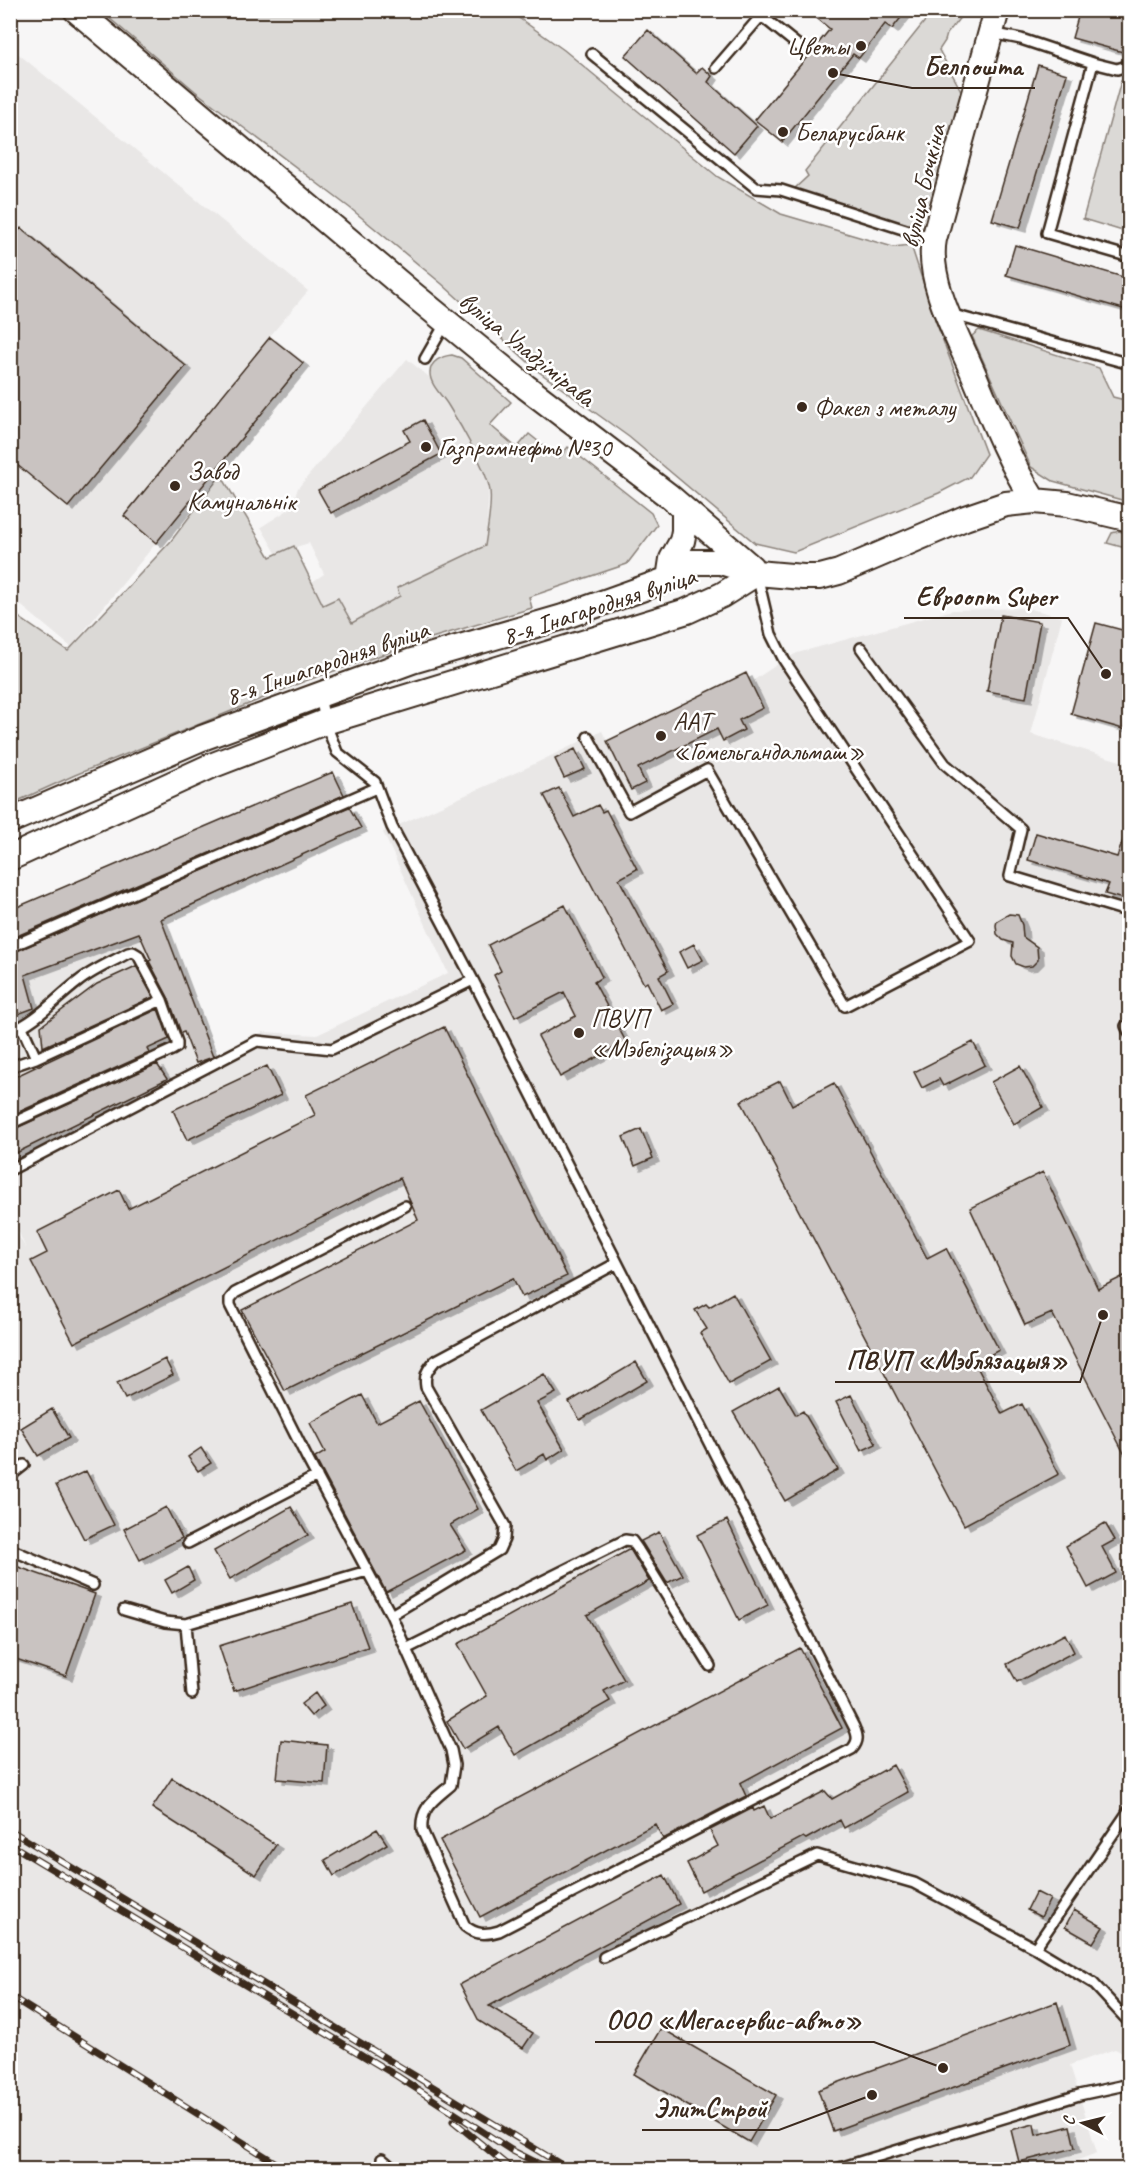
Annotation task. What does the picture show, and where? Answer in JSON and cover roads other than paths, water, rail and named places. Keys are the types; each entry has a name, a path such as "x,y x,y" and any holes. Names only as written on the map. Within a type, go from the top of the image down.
{"main road":[{"name":"вуліца Уладзімірава","path":"76,10 401,284 526,387 669,496 757,573"},
{"name":"вуліца Бочкіна","path":"994,22 934,239 933,260 948,313 1017,474 1034,501"},
{"path":"757,573 820,577 839,572 965,518 1006,504 1034,501 1067,504 1130,519"},
{"path":"669,579 672,559 682,541 684,510"},
{"name":"8-я Інагародняя вуліца","path":"669,579 691,562 721,562 757,573"},
{"name":"8-я Інагародняя вуліца","path":"325,722 687,611 722,595 757,573"},
{"name":"8-я Іншагародняя вуліца","path":"10,821 202,738 412,661 563,617 669,579"},
{"path":"10,858 211,766 325,722"}],"lane":[{"path":"716,68 758,13 805,51"},
{"path":"994,22 1021,39 1093,63 1117,69 1130,65"},
{"path":"592,54 756,188 781,190 934,239"},
{"path":"1093,63 1047,233 1130,256"},
{"path":"948,313 1130,364"},
{"path":"425,359 441,331 451,323"},
{"path":"588,737 629,812 707,770 845,1006 970,941 784,660 771,634 757,573"},
{"path":"861,648 945,764 1021,829 1010,876 1130,912"},
{"path":"320,695 325,722 337,752 375,782 393,827 858,1737 857,1744 852,1749 488,1935 472,1932 465,1926 422,1830 421,1818 428,1806 451,1785 453,1765 451,1750 391,1615 316,1476 230,1305 230,1299 234,1293 405,1206"},
{"path":"10,947 376,788"},
{"path":"10,1032 22,1027 49,1008 78,981 128,953 134,952 162,1000 177,1041 177,1047 10,1124"},
{"path":"10,1170 257,1041 332,1049 473,980"},
{"path":"10,1067 36,1058 162,1000"},
{"path":"1130,1024 1126,1026 1130,1034"},
{"path":"22,1027 36,1058"},
{"path":"391,1615 500,1550 504,1539 505,1526 426,1387 424,1378 427,1369 435,1361 617,1263"},
{"path":"10,1476 24,1465"},
{"path":"188,1543 316,1476"},
{"path":"406,1649 625,1540 632,1541 638,1548 710,1666"},
{"path":"10,1549 93,1585"},
{"path":"124,1610 165,1622 186,1624 368,1571"},
{"path":"186,1624 192,1694"},
{"path":"1035,1948 1130,1809"},
{"path":"604,1957 817,1855 914,1883 1035,1948 1093,1983 1130,2023"},
{"path":"833,2169 1079,2095 1130,2084"},
{"path":"382,2159 395,2169"}],"railway":[{"path":"10,1830 570,2170"},
{"path":"10,1844 397,2076 511,2150 551,2170"},
{"path":"10,1996 287,2170"},
{"path":"453,2121 513,2170"}],"place":[{"name":"Цветы","path":"861,46"},
{"name":"Белпошта","path":"833,73"},
{"name":"Беларусбанк","path":"783,132"},
{"name":"Факел з металу","path":"802,407"},
{"name":"Газпромнефть №30","path":"426,447"},
{"name":"Завод Камунальнік","path":"175,486"},
{"name":"Евроопт Super","path":"1106,674"},
{"name":"ААТ «Гомельгандальмаш»","path":"661,736"},
{"name":"ПВУП «Мэбелізацыя»","path":"579,1033"},
{"name":"ПВУП «Мэблязацыя»","path":"1103,1315"},
{"name":"ООО «Мегасервис-авто»","path":"943,2068"},
{"name":"ЭлитСтрой","path":"872,2095"}]}
